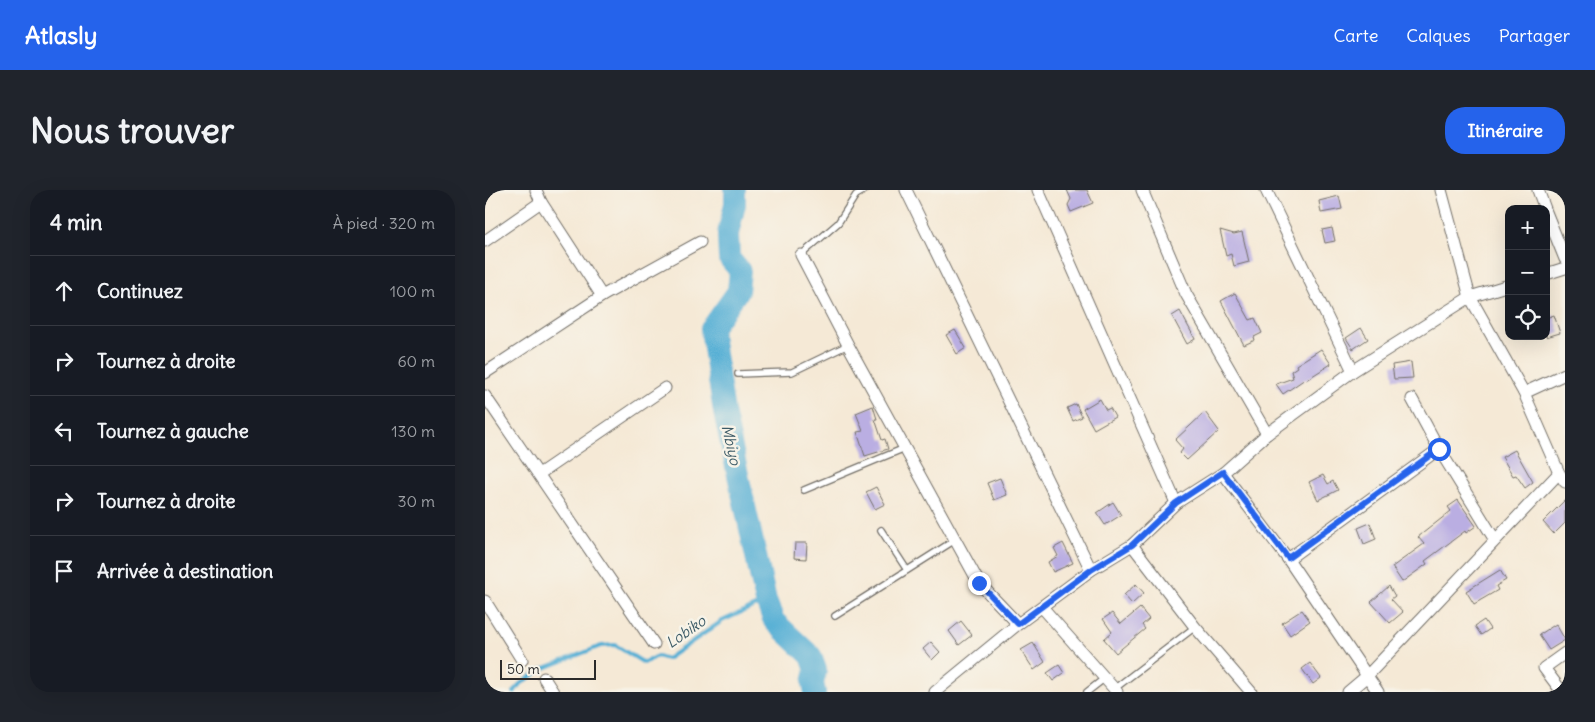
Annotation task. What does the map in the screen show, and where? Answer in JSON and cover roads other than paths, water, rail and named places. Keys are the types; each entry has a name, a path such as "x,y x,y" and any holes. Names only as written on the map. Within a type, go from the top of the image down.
{"street":[{"path":"536,190 541,202 602,296"},
{"path":"906,190 1091,570"},
{"path":"1038,190 1176,503"},
{"path":"1142,190 1186,294 1267,434"},
{"path":"1267,190 1353,371"},
{"path":"1348,692 1367,676 1495,540 1562,478 1524,393 1470,297 1441,190"},
{"path":"1538,190 1544,205"},
{"path":"485,241 541,202"},
{"path":"1550,220 1565,259"},
{"path":"485,373 602,296 700,242"},
{"path":"801,255 848,345 979,583 1018,624"},
{"path":"1550,273 1565,268"},
{"path":"935,692 1018,624 1043,608 1091,570 1132,545 1176,503 1223,472 1267,434 1353,371 1470,297 1505,286"},
{"path":"1524,393 1565,374"},
{"path":"539,474 665,388"},
{"path":"485,396 654,644"},
{"path":"1412,399 1439,449 1495,540"},
{"path":"1288,558 1439,449"},
{"path":"1223,472 1288,558 1378,692"},
{"path":"1132,545 1195,627 1251,692"},
{"path":"485,601 522,660"},
{"path":"1043,608 1116,690"},
{"path":"1561,692 1544,668 1565,653"},
{"path":"544,678 553,692"}],"lane":[{"path":"801,255 838,223 856,195 865,190"},
{"path":"737,374 792,372 848,345"},
{"path":"805,490 905,448"},
{"path":"881,530 907,570"},
{"path":"835,616 955,540"},
{"path":"1116,690 1195,627"},
{"path":"1087,692 1105,678"}],"waterway":[{"name":"Mbiyo","path":"735,190 735,204 728,234 729,258 740,271 738,291 711,329 724,412 766,601 774,621 811,656 816,670 813,683 815,692"},
{"name":"Lobiko","path":"514,692 519,685 542,669 601,646 615,645 644,663 657,656 667,659 722,621 766,601"}]}
